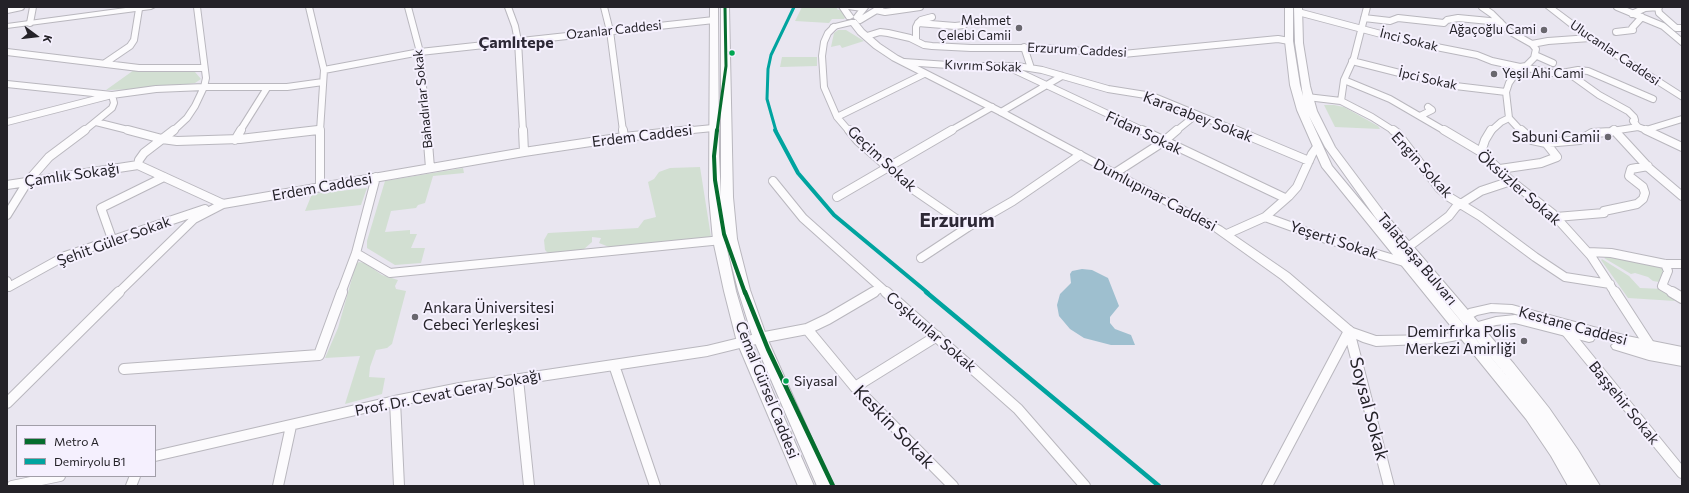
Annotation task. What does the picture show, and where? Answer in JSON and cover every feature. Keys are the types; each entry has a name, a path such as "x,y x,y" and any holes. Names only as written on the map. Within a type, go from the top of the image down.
{"main road":[{"path":"7,26 152,7"},
{"name":"Cemal Gürsel Caddesi","path":"714,7 713,128 715,198 725,239 760,338 825,486"},
{"name":"Cemal Gürsel Caddesi","path":"725,7 727,197 725,239 730,291 744,342 806,486"},
{"path":"834,26 854,19 843,7"},
{"path":"850,7 864,8"},
{"name":"Dumlupınar Caddesi","path":"850,7 861,32 884,51 924,74 992,107 1227,234 1284,276 1348,331 1367,340 1376,341 1441,339 1459,336 1465,325"},
{"name":"Ulucanlar Caddesi","path":"1549,7 1590,38 1680,93"},
{"name":"Talatpaşa Bulvarı","path":"1295,9 1289,41 1291,64 1297,96 1317,147 1327,167 1404,262 1465,325 1559,432 1592,486"},
{"name":"Talatpaşa Bulvarı","path":"1295,9 1301,65 1307,97 1330,147 1531,415 1556,452 1576,486"},
{"name":"Kestane Caddesi","path":"1465,325 1473,312 1491,308 1512,309 1650,346 1680,360"},
{"name":"Kestane Caddesi","path":"1465,325 1515,319 1649,355 1680,360"}],"street":[{"path":"7,10 21,7"},
{"path":"30,23 33,7"},
{"path":"197,7 206,78 204,87 187,118 144,153 139,160 138,165 223,204"},
{"path":"309,7 324,70 320,130 320,187"},
{"name":"Bahadırlar Sokak","path":"408,7 420,52 430,168"},
{"path":"508,7 515,26 518,41 524,152"},
{"path":"604,7 610,31 624,137"},
{"path":"854,19 882,7"},
{"path":"876,10 885,12 920,7"},
{"path":"1341,102 1344,80 1352,62 1367,7"},
{"path":"1482,7 1510,31 1532,44 1536,50 1535,55 1526,66 1521,67 1509,83 1506,92 1509,118 1526,136 1532,140 1546,144 1580,140 1592,133 1611,132 1614,130 1638,127 1682,147"},
{"path":"1617,7 1663,26 1682,42"},
{"path":"1632,14 1645,8 1658,7 1659,13 1676,28 1682,28"},
{"path":"854,19 864,8"},
{"path":"105,63 130,46 134,40 139,9"},
{"name":"İnci Sokak","path":"1295,9 1411,42 1477,55 1492,61 1552,73 1578,70 1588,71 1653,100"},
{"path":"916,40 916,27 918,23 921,20 932,17"},
{"path":"1616,32 1633,30 1632,28 1642,17"},
{"path":"1364,18 1390,21 1398,18 1444,23 1447,20 1458,18 1500,22"},
{"name":"Ozanlar Caddesi","path":"324,70 420,52 714,20"},
{"path":"918,23 955,26 964,25"},
{"name":"Geçim Sokak","path":"834,26 828,32 824,42 822,71 824,87 837,116 858,141 914,190 968,227"},
{"name":"Erzurum Caddesi","path":"866,36 880,32 888,33 916,40 924,45 932,46 986,49 1024,47 1123,54 1278,39 1289,41"},
{"path":"1532,44 1548,41 1590,38"},
{"path":"1024,47 1031,68"},
{"path":"7,52 139,68 204,68"},
{"path":"1535,55 1553,63"},
{"name":"Kıvrım Sokak","path":"904,62 963,66 1004,65 1031,68 1062,76"},
{"name":"İpci Sokak","path":"1352,62 1447,84 1506,92"},
{"name":"Fidan Sokak","path":"1004,65 1163,142 1285,198"},
{"path":"1567,72 1599,95 1628,111 1634,117 1635,120 1633,121 1638,127"},
{"path":"837,116 924,74"},
{"path":"1001,112 1062,76"},
{"name":"Karacabey Sokak","path":"1062,76 1108,89 1152,96 1309,160"},
{"name":"Öksüzler Sokak","path":"1344,80 1390,99 1480,152 1500,169 1511,181 1556,217 1588,252 1650,346"},
{"path":"8,122 112,95 156,89 204,87 267,88 324,82"},
{"path":"7,84 112,95"},
{"path":"235,140 267,88"},
{"path":"7,215 28,181 49,157 96,122 112,108 114,103 112,95"},
{"name":"Engin Sokak","path":"1307,97 1341,102 1372,117 1396,133 1439,188 1449,198 1462,204 1565,277 1610,284"},
{"path":"837,197 992,107"},
{"path":"1420,116 1432,110 1428,107"},
{"path":"1115,173 1163,142 1196,115"},
{"path":"1480,152 1492,129 1509,118"},
{"path":"1646,130 1682,119"},
{"path":"96,122 162,139 194,142 235,140 320,130"},
{"name":"Erdem Caddesi","path":"7,404 177,234 194,219 223,204 524,152 624,137 713,128"},
{"path":"1614,130 1649,168 1682,196"},
{"path":"1500,169 1541,163 1557,157 1546,144"},
{"path":"1227,234 1265,217 1285,198 1296,187 1317,147"},
{"path":"920,258 968,227 1013,201 1080,155"},
{"name":"Çamlık Sokağı","path":"7,185 138,165"},
{"path":"1556,217 1604,213 1604,211 1637,204 1645,193 1643,187 1629,176 1631,169 1648,166"},
{"path":"112,238 101,208 164,177"},
{"path":"124,369 319,355 356,253 376,177"},
{"name":"Coşkunlar Sokak","path":"773,181 803,218 1018,409 1085,486"},
{"path":"1407,248 1449,216 1456,207 1481,191 1511,181"},
{"name":"Şehit Güler Sokak","path":"8,284 65,256 112,238 223,204"},
{"name":"Yeşerti Sokak","path":"1265,217 1326,239 1404,262"},
{"path":"356,253 390,272 725,239"},
{"path":"1588,252 1611,253 1665,264 1682,264"},
{"path":"1665,264 1668,271 1662,286 1682,298"},
{"name":"Prof. Dr. Cevat Geray Sokağı","path":"156,456 395,401 518,379 707,351 760,338 807,329 828,319 881,288"},
{"name":"Keskin Sokak","path":"807,329 855,387 953,486"},
{"path":"1267,486 1348,331"},
{"name":"Soysal Sokak","path":"1348,331 1389,486"},
{"name":"Başşehir Sokak","path":"1567,332 1682,473"},
{"path":"855,387 937,336"},
{"path":"614,365 655,486"},
{"path":"518,379 529,486"},
{"path":"395,401 399,486"},
{"path":"278,486 291,426"},
{"path":"12,486 55,477"}],"green space":[{"path":"802,7 836,7 838,10 842,9 846,16 844,19 832,19 829,23 795,21"},
{"path":"838,30 846,30 864,41 842,48 840,45 831,47 834,33"},
{"path":"782,57 817,57 817,66 780,67"},
{"path":"134,70 195,72 201,79 195,83 175,86 145,89 106,90"},
{"path":"1324,105 1344,107 1378,126 1380,129 1335,127"},
{"path":"700,167 711,237 609,247 599,243 601,238 592,237 592,242 583,250 548,253 545,250 544,240 548,233 638,228 644,220 656,217 648,182 654,179 659,172 670,168"},
{"path":"463,168 464,173 433,176 425,203 418,205 416,208 391,211 385,232 410,230 410,234 417,234 411,248 425,248 421,263 395,265 367,248 367,241 385,181"},
{"path":"367,188 361,205 305,211 312,194"},
{"path":"1610,254 1661,267 1664,269 1659,282 1635,273 1631,274 1604,258"},
{"path":"1602,259 1629,276 1640,288 1663,289 1675,301 1628,298 1601,260"},
{"path":"359,262 365,263 382,275 398,280 395,286 396,289 406,291 392,344 387,348 376,350 370,367 369,377 385,378 382,394 345,404 360,356 325,358 338,328 356,264"}],"water":[{"path":"1082,269 1092,270 1108,278 1119,306 1110,317 1110,323 1115,329 1131,335 1135,345 1111,345 1084,338 1070,329 1059,316 1057,305 1060,294 1071,283 1070,274 1072,271"}],"metro line":[{"name":"A","path":"725,7 726,66 714,156 715,180 724,234 739,277 768,349 833,486"}],"rail line":[{"name":"B1","path":"794,7 771,55 768,69 767,99 776,133 798,173 834,215 1159,486"}],"place":[{"name":"Mehmet Çelebi Camii","path":"1019,28"},
{"name":"Ağaçoğlu Cami","path":"1544,30"},
{"name":"Yeşil Ahi Cami","path":"1494,74"},
{"name":"Sabuni Camii","path":"1608,137"},
{"name":"Ankara Üniversitesi Cebeci Yerleşkesi","path":"415,317"},
{"name":"Demirfırka Polis Merkezi Amirliği","path":"1524,341"},
{"name":"Siyasal","path":"786,381"}],"district":[{"name":"Çamlıtepe","path":"516,43"},
{"name":"Erzurum","path":"957,221"}]}
